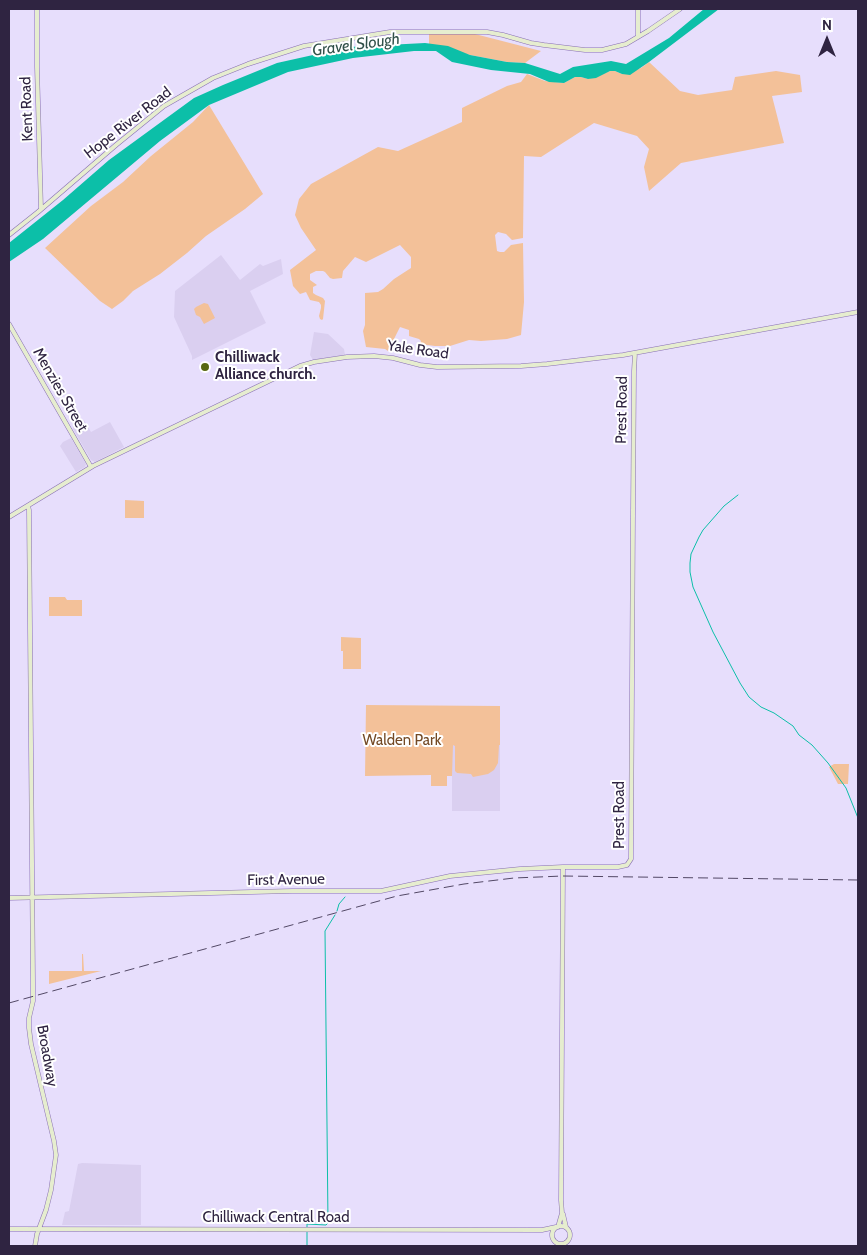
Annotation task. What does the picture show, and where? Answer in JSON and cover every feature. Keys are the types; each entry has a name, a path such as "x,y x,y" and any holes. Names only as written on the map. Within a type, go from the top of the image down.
{"street":[{"name":"Kent Road","path":"37,9 42,209"},
{"path":"638,9 638,37"},
{"name":"Hope River Road","path":"9,235 146,119 178,97 213,78 248,64 304,46 390,32 487,32 531,43 586,50 602,50 626,44 680,9"},
{"name":"Yale Road","path":"9,517 91,467 300,366 321,360 354,356 374,356 393,358 433,367 547,364 635,353 858,312"},
{"name":"Menzies Street","path":"9,324 91,467"},
{"name":"Prest Road","path":"562,867 624,867 630,859 635,353"},
{"name":"Broadway","path":"28,506 33,996 29,1018 31,1044 56,1155 52,1184 38,1229 35,1246"},
{"path":"21,510 29,514"},
{"path":"542,1230 553,1238 557,1244 564,1244 570,1236 562,1212 561,1190 562,867"},
{"name":"First Avenue","path":"9,898 292,891 381,891 450,876 562,867"},
{"path":"553,1238 553,1232 557,1227 562,1212"},
{"path":"42,1220 49,1229"},
{"path":"557,1227 566,1227"},
{"name":"Chilliwack Central Road","path":"9,1229 542,1230 557,1227"}],"shaded area":[{"path":"704,9 719,9 630,75 610,71 596,78 575,77 564,83 549,82 530,74 491,70 452,62 436,51 414,51 353,58 288,72 209,105 160,141 43,239 9,262 9,243 109,160 194,98 277,63 349,47 425,43 448,46 470,55 507,62 525,63 560,74 573,67 611,61 626,64 669,38"},
{"path":"221,255 240,280 260,264 263,266 281,259 283,274 250,291 266,323 192,360 192,356 174,317 175,291"},
{"path":"314,332 328,334 344,349 345,355 313,360 310,355"},
{"path":"84,420 91,432 110,422 124,447 95,462 91,460 73,429 73,426"},
{"path":"71,438 86,464 85,467 76,472 60,446"},
{"path":"452,745 500,745 500,811 452,811"},
{"path":"78,1164 141,1165 141,1225 62,1225 65,1212 69,1211"}],"green space":[{"path":"429,34 475,34 541,51 525,63 507,62 429,44"},
{"path":"649,62 680,91 698,95 732,90 735,77 776,71 800,75 802,92 772,96 784,143 681,163 649,191 644,167 649,149 637,136 594,123 541,157 524,156 523,238 512,240 506,234 498,232 495,235 497,251 500,252 504,252 511,245 523,243 524,302 521,335 507,339 469,340 450,346 435,346 420,344 421,341 419,339 409,336 409,330 400,327 388,351 366,347 363,331 365,325 365,293 378,292 411,268 411,257 400,245 366,262 355,257 343,271 342,278 330,278 323,271 316,271 310,274 310,280 317,285 313,287 313,293 325,301 322,320 319,316 321,305 319,302 310,300 306,292 300,294 293,286 290,270 316,250 301,228 295,215 299,199 311,184 378,147 398,151 462,122 462,108 507,86 521,82 527,74 545,81 564,83 575,77 588,79 610,71 622,74 641,68"},
{"path":"209,105 263,194 206,236 160,274 133,291 112,309 100,301 45,248 91,206 123,182 151,156 193,122"},
{"path":"204,303 208,304 215,318 204,324 200,317 196,315 194,309"},
{"path":"125,500 144,501 144,518 125,518"},
{"path":"49,597 82,600 82,616 49,616"},
{"path":"341,637 361,638 361,669 343,669"},
{"name":"Walden Park","path":"366,705 500,706 498,763 494,770 488,774 473,777 471,774 457,773 455,771 455,746 453,745 452,776 447,776 447,786 431,786 431,775 365,776"},
{"path":"834,764 849,764 848,784 838,784 829,767"},
{"path":"82,954 84,971 101,971 49,984 49,971 82,971"}],"waterway":[{"path":"738,495 724,506 699,537 691,554 690,572 693,587 713,632 749,697 761,707 793,726 799,735 812,745 846,788 858,818"},
{"path":"337,911 339,904 345,897"},
{"path":"307,1227 307,1224 326,1225 328,1223 325,931 335,915"},
{"path":"307,1232 307,1246"}],"railway":[{"path":"9,1003 397,896 464,884 514,878 563,876 858,880"}],"place":[{"name":"Chilliwack Alliance church.","path":"205,367"}],"water label":[{"name":"Gravel Slough","path":"356,45"}]}
